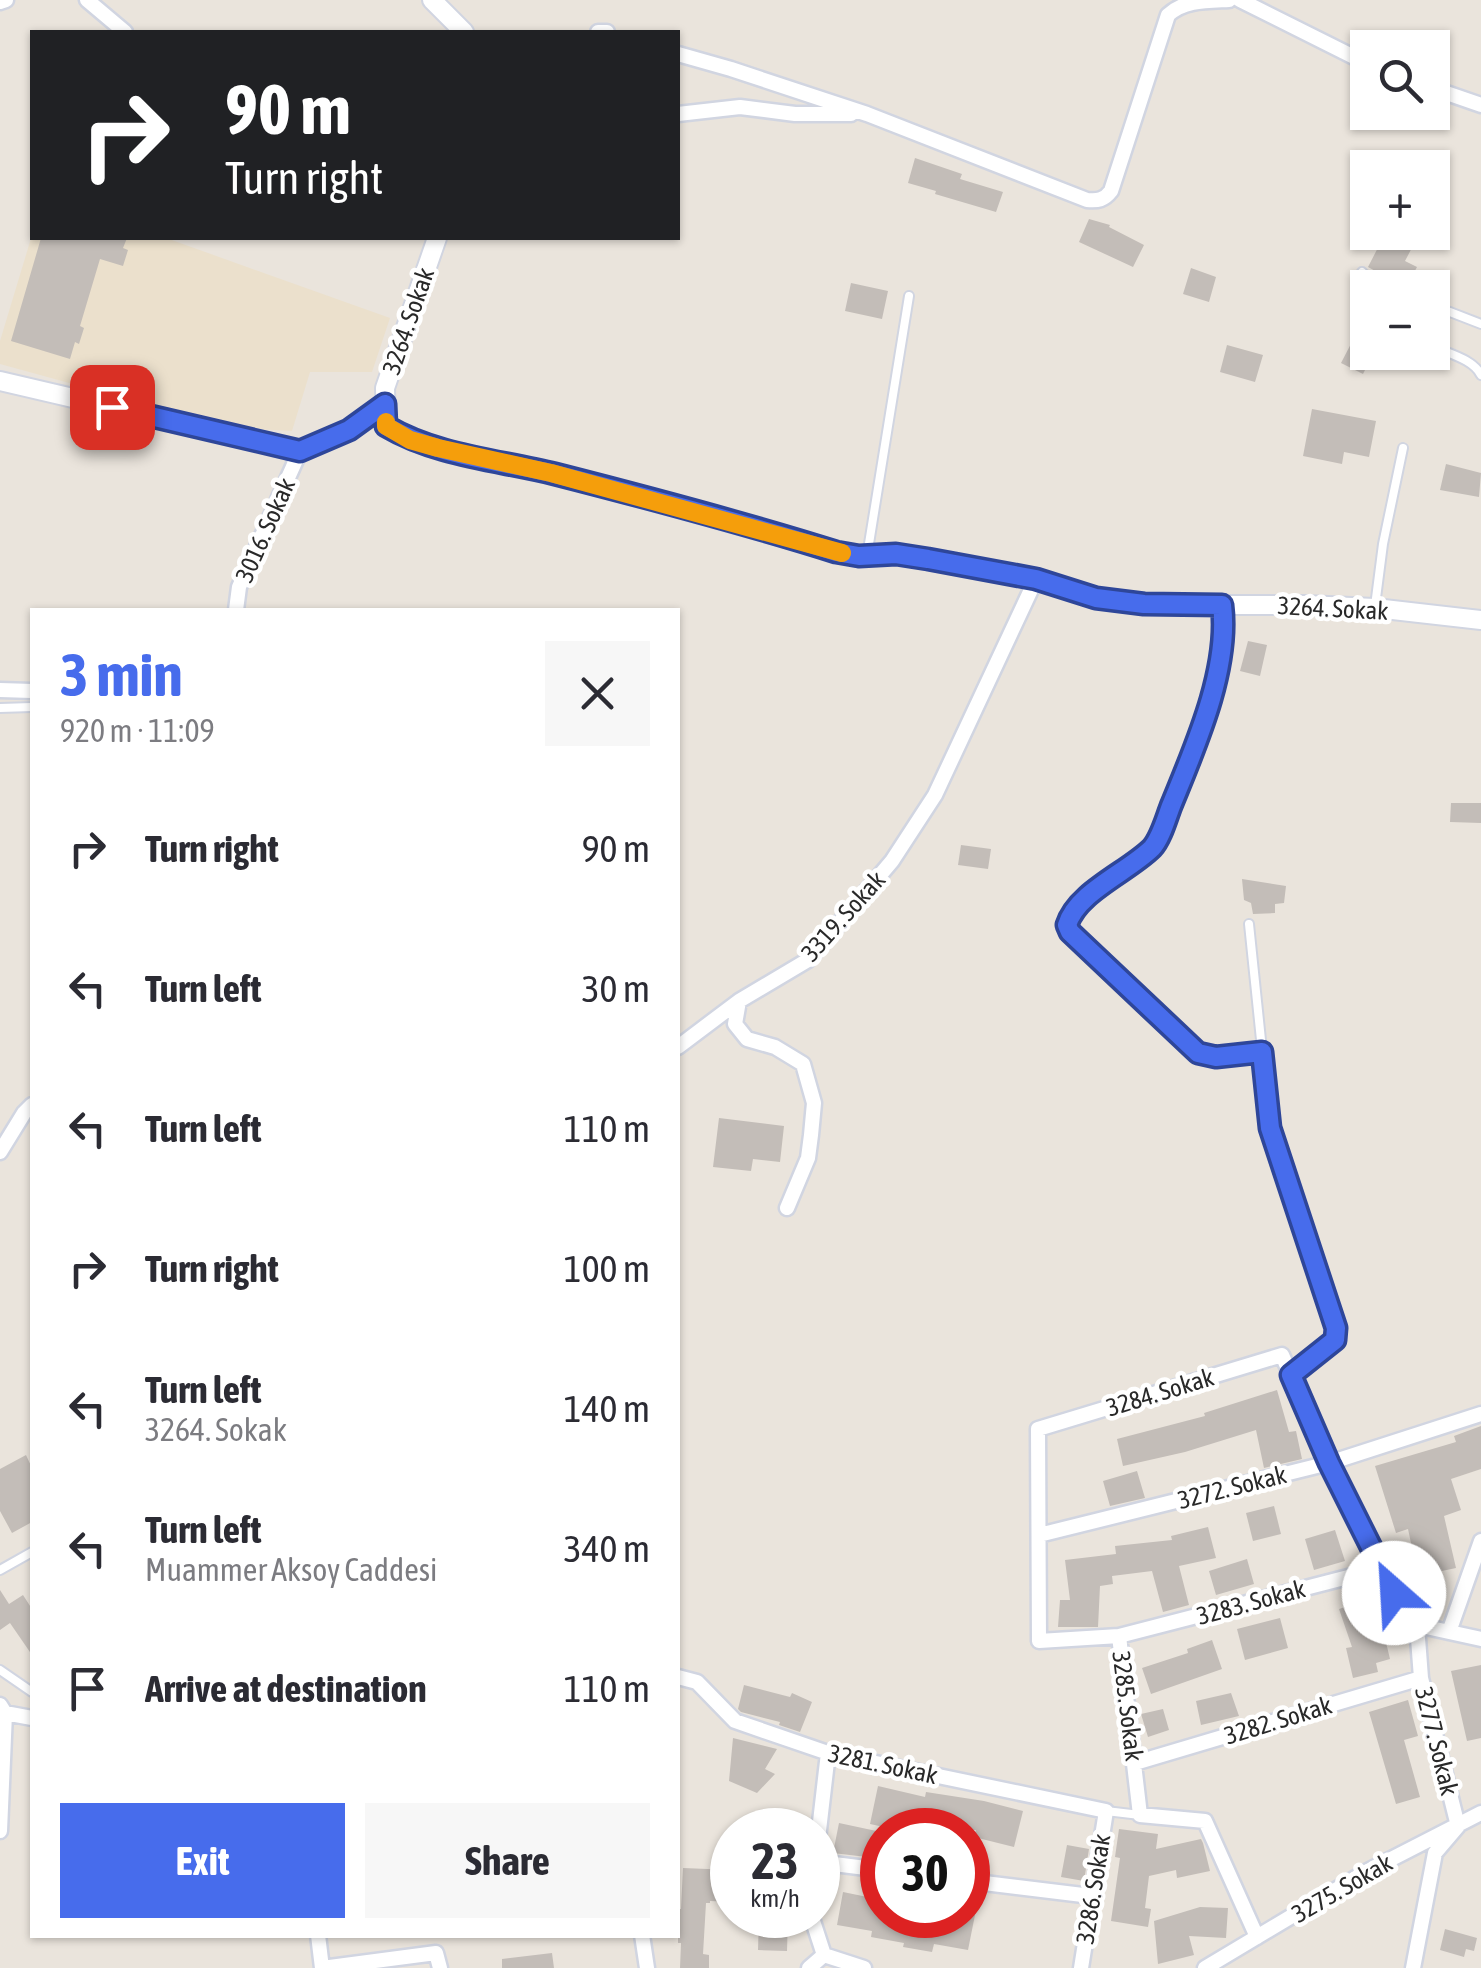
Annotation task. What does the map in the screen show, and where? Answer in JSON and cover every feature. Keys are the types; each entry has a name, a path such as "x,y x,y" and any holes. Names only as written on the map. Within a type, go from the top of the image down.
{"street":[{"path":"87,0 123,30"},
{"path":"432,0 462,30"},
{"path":"680,55 868,114 1098,201 1111,191 1168,15 1176,6 1229,0"},
{"path":"1240,0 1350,55"},
{"path":"1450,94 1481,105"},
{"path":"680,114 740,107 795,114 868,114"},
{"name":"3264. Sokak","path":"436,240 385,388 386,426 410,440 551,473 836,552 896,554 1036,579 1096,598 1144,604 1374,608 1481,620"},
{"path":"0,381 300,451 349,430 385,404"},
{"name":"3016. Sokak","path":"236,608 238,588 300,451"},
{"name":"3319. Sokak","path":"680,1045 739,1001 808,960 892,861 935,794 1036,579"},
{"path":"0,690 30,691"},
{"path":"739,1001 735,1024 747,1039 775,1047 802,1064 814,1103 808,1158 788,1208"},
{"path":"0,1152 30,1107"},
{"name":"3277. Sokak","path":"1282,1355 1329,1463 1394,1593 1417,1625 1422,1678 1458,1826 1435,1854 1413,1968"},
{"name":"3284. Sokak","path":"1038,1429 1282,1355"},
{"name":"3272. Sokak","path":"1039,1535 1329,1463 1481,1414"},
{"name":"3285. Sokak","path":"1038,1429 1039,1642 1119,1636 1140,1816"},
{"path":"1449,1632 1481,1540"},
{"name":"3283. Sokak","path":"1119,1636 1382,1568"},
{"path":"1417,1625 1481,1639"},
{"name":"3281. Sokak","path":"680,1678 697,1682 734,1721 828,1753 1106,1811"},
{"name":"3282. Sokak","path":"1135,1763 1422,1678"},
{"path":"0,1832 2,1709 30,1717"},
{"path":"822,1808 828,1753"},
{"name":"3286. Sokak","path":"1081,1968 1106,1811"},
{"name":"3275. Sokak","path":"1206,1968 1364,1873 1481,1813"},
{"path":"1140,1816 1205,1821 1257,1937"},
{"path":"990,1884 1092,1896"},
{"path":"318,1938 322,1968 438,1960"},
{"path":"642,1938 646,1968"},
{"path":"818,1938 824,1955"},
{"path":"808,1968 824,1955"},
{"path":"824,1955 864,1968"}],"lane":[{"path":"867,556 909,296"},
{"path":"1450,312 1481,324"},
{"path":"1450,354 1473,364 1481,375"},
{"path":"1374,608 1403,448"},
{"path":"1222,605 1224,622 1203,729 1154,846 1094,893 1070,916 1067,925 1198,1053 1216,1057 1262,1052"},
{"path":"0,708 30,707"},
{"path":"1249,924 1270,1128 1336,1328 1335,1340 1291,1375"},
{"path":"0,1570 30,1553"},
{"path":"0,1670 30,1691"},
{"path":"1106,1811 1140,1816"}],"shaded area":[{"path":"30,240 172,240 390,318 372,372 310,372 292,431 233,428 0,364 0,341"}],"building":[{"path":"915,158 962,174 960,179 1003,192 996,212 908,183"},
{"path":"1089,219 1110,225 1144,245 1133,267 1079,242"},
{"path":"40,240 126,240 123,248 128,250 123,266 100,259 80,326 84,328 70,359 11,341"},
{"path":"1377,250 1411,250 1405,261 1417,267 1373,270 1368,267"},
{"path":"1191,268 1216,277 1209,302 1183,294"},
{"path":"851,283 888,291 882,319 845,311"},
{"path":"1227,345 1263,355 1255,382 1220,372"},
{"path":"1350,346 1350,368 1341,363"},
{"path":"1312,409 1376,421 1369,457 1344,452 1342,464 1303,456"},
{"path":"1446,464 1481,473 1479,497 1440,490"},
{"path":"1248,641 1267,645 1260,676 1240,671"},
{"path":"1451,803 1481,803 1481,823 1450,822"},
{"path":"961,845 991,849 988,869 958,865"},
{"path":"1242,879 1286,886 1284,903 1275,904 1275,913 1253,914 1251,903 1244,900"},
{"path":"719,1118 784,1126 780,1162 753,1159 751,1171 713,1167"},
{"path":"1277,1390 1289,1432 1296,1431 1302,1459 1264,1468 1256,1430 1123,1466 1117,1439 1205,1416 1204,1413"},
{"path":"1481,1426 1481,1469 1451,1479 1461,1510 1444,1516 1456,1568 1418,1576 1408,1529 1396,1533 1375,1466 1456,1442 1454,1436"},
{"path":"26,1455 30,1464 30,1523 12,1533 0,1511 0,1469"},
{"path":"1137,1471 1145,1498 1110,1506 1103,1481"},
{"path":"1274,1506 1281,1534 1253,1541 1246,1513"},
{"path":"1208,1527 1216,1558 1179,1566 1189,1605 1163,1612 1152,1571 1112,1576 1113,1584 1100,1586 1098,1627 1058,1627 1060,1600 1070,1600 1065,1560 1116,1554 1115,1546 1172,1540 1171,1536"},
{"path":"1335,1530 1345,1561 1314,1570 1305,1539"},
{"path":"1247,1559 1254,1584 1216,1595 1209,1571"},
{"path":"0,1590 9,1604 23,1595 30,1606 30,1652 10,1623 0,1630"},
{"path":"1370,1599 1390,1659 1376,1663 1378,1672 1353,1678 1346,1648 1352,1647 1339,1609"},
{"path":"1280,1618 1288,1648 1245,1660 1237,1629"},
{"path":"1212,1640 1222,1669 1151,1694 1142,1668 1188,1653 1187,1649"},
{"path":"1481,1665 1481,1738 1467,1741 1451,1671"},
{"path":"744,1685 790,1697 792,1693 812,1702 800,1732 779,1725 780,1722 741,1712 738,1709"},
{"path":"1231,1693 1239,1716 1201,1725 1196,1701"},
{"path":"1408,1700 1418,1736 1404,1740 1420,1797 1396,1804 1369,1712"},
{"path":"1163,1709 1169,1730 1148,1737 1141,1714"},
{"path":"733,1738 777,1749 765,1769 775,1774 757,1793 729,1781"},
{"path":"878,1786 925,1797 926,1792 984,1801 1023,1811 1014,1847 990,1841 990,1808 873,1808"},
{"path":"840,1823 860,1828 860,1856 840,1854"},
{"path":"1119,1829 1158,1834 1156,1849 1201,1839 1203,1843 1210,1871 1177,1878 1176,1870 1149,1876 1145,1908 1151,1909 1148,1927 1111,1921 1120,1858 1115,1857"},
{"path":"1067,1845 1089,1849 1084,1881 1061,1877"},
{"path":"683,1868 710,1869 703,1954 709,1955 709,1968 680,1968"},
{"path":"843,1892 860,1895 860,1929 840,1926"},
{"path":"1200,1907 1228,1908 1226,1938 1189,1936 1194,1955 1158,1964 1154,1921"},
{"path":"1445,1929 1477,1938 1474,1951 1466,1949 1464,1957 1440,1950"},
{"path":"758,1938 787,1938 787,1951 758,1950"},
{"path":"876,1938 970,1938 968,1950 934,1944 932,1952 903,1947 904,1943"},
{"path":"552,1953 554,1968 502,1968 502,1959"}],"slow traffic":[{"path":"386,422 386,426 410,440 551,473 842,553"}],"route":[{"path":"112,407 300,451 349,430 385,404 386,426 410,440 551,473 836,552 928,559 1036,579 1096,598 1144,604 1222,605 1224,622 1203,729 1154,846 1094,893 1070,916 1067,925 1198,1053 1216,1057 1262,1052 1270,1128 1336,1328 1335,1340 1291,1375 1329,1463 1394,1593"}]}
